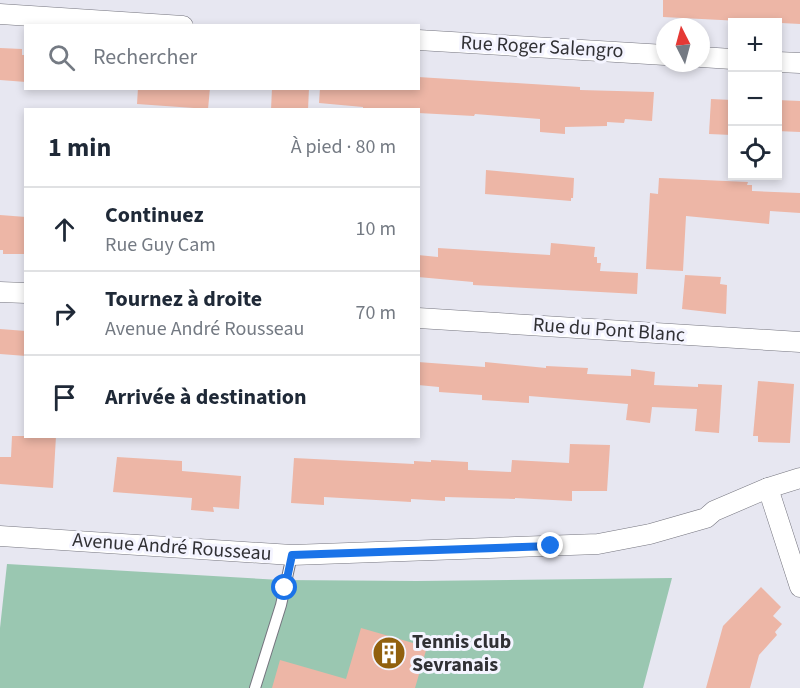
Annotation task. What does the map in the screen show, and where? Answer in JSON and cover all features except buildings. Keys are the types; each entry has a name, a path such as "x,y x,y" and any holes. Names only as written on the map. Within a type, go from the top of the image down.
{"street":[{"path":"0,14 152,24"},
{"name":"Rue Roger Salengro","path":"420,40 656,54"},
{"path":"710,58 728,59"},
{"path":"782,62 800,63"},
{"path":"0,292 24,294"},
{"name":"Rue du Pont Blanc","path":"420,318 800,342"},
{"name":"Avenue André Rousseau","path":"0,536 292,555 598,544 650,534 706,518 714,511 768,488 800,478"},
{"path":"768,488 800,587"}],"lane":[{"path":"255,688 281,604 292,555"}],"green space":[{"path":"7,564 281,580 672,578 643,688 0,688 0,628"}],"place":[{"name":"Tennis club Sevranais","path":"389,653"}],"route":[{"path":"285,588 292,555 551,546"}]}
